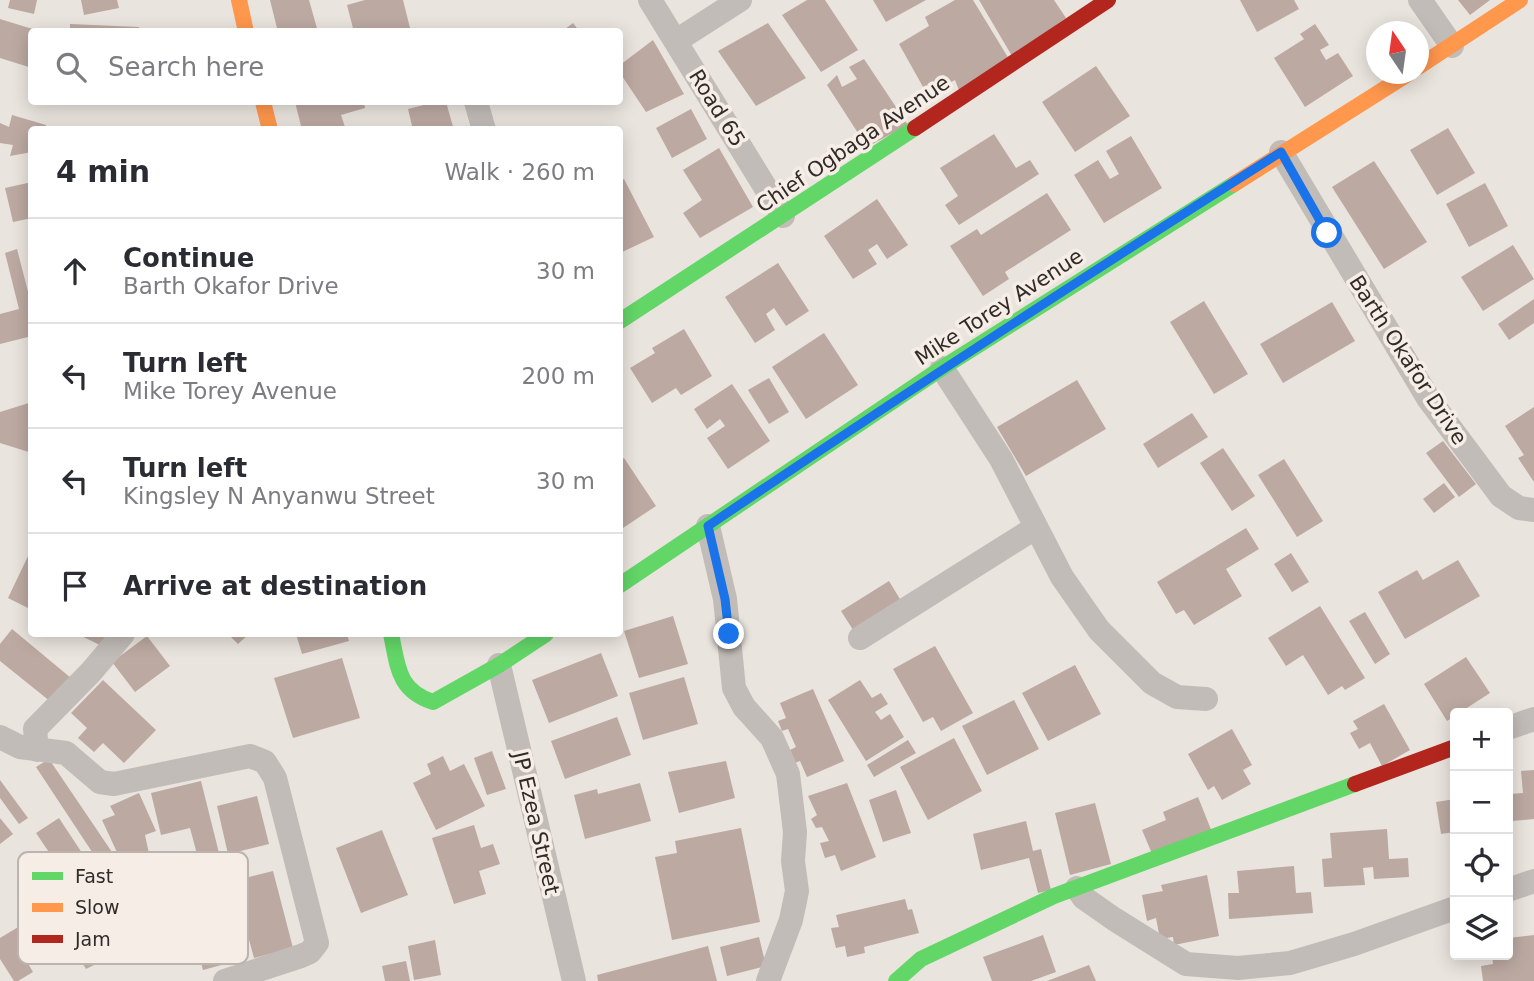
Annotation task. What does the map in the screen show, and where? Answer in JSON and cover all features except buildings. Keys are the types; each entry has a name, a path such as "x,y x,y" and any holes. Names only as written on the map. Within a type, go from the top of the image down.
{"street":[{"path":"239,0 245,28"},
{"name":"Road 65","path":"650,0 783,216"},
{"path":"676,41 740,0"},
{"name":"Chief Ogbaga Avenue","path":"623,319 1108,0"},
{"path":"1420,0 1452,46"},
{"path":"1429,61 1521,0"},
{"name":"Mike Torey Avenue","path":"623,583 942,369 1392,84"},
{"path":"264,105 269,126"},
{"path":"477,105 483,126"},
{"name":"Barth Okafor Drive","path":"1281,152 1428,398 1501,496 1519,508 1534,510"},
{"path":"942,369 1000,459 1062,577 1099,630 1152,682 1177,697 1206,699"},
{"path":"708,526 725,599 734,688 744,707 772,738 788,774 795,832 793,861 797,891 791,920 768,981"},
{"path":"860,638 1035,528"},
{"path":"37,750 35,729 91,672 120,637"},
{"path":"392,637 405,688 419,699 433,702 499,665 541,637"},
{"name":"JP Ezea Street","path":"499,665 574,981"},
{"path":"1513,726 1534,719"},
{"path":"0,737 20,747 66,753 100,782 114,784 250,756 265,762 275,778 317,943 310,952 301,956 225,981"},
{"path":"896,981 921,959 1077,888 1450,749"},
{"path":"1513,888 1534,881"},
{"path":"1077,888 1084,898 1114,919 1186,964 1238,968 1290,963 1354,944 1450,910"}],"traffic: fast":[{"path":"623,319 915,128"},
{"path":"623,583 942,368 1234,184"},
{"path":"392,637 401,676 406,684 412,691 433,702 499,665 541,637"},
{"path":"896,981 921,959 1054,896 1355,784"}],"traffic: slow":[{"path":"239,0 245,28"},
{"path":"1429,60 1520,0"},
{"path":"1234,184 1392,84"},
{"path":"264,105 269,126"}],"traffic: jam":[{"path":"915,128 1108,0"},
{"path":"1355,784 1450,749"}],"route":[{"path":"729,634 725,599 708,526 847,432 1281,152 1327,233"}]}
